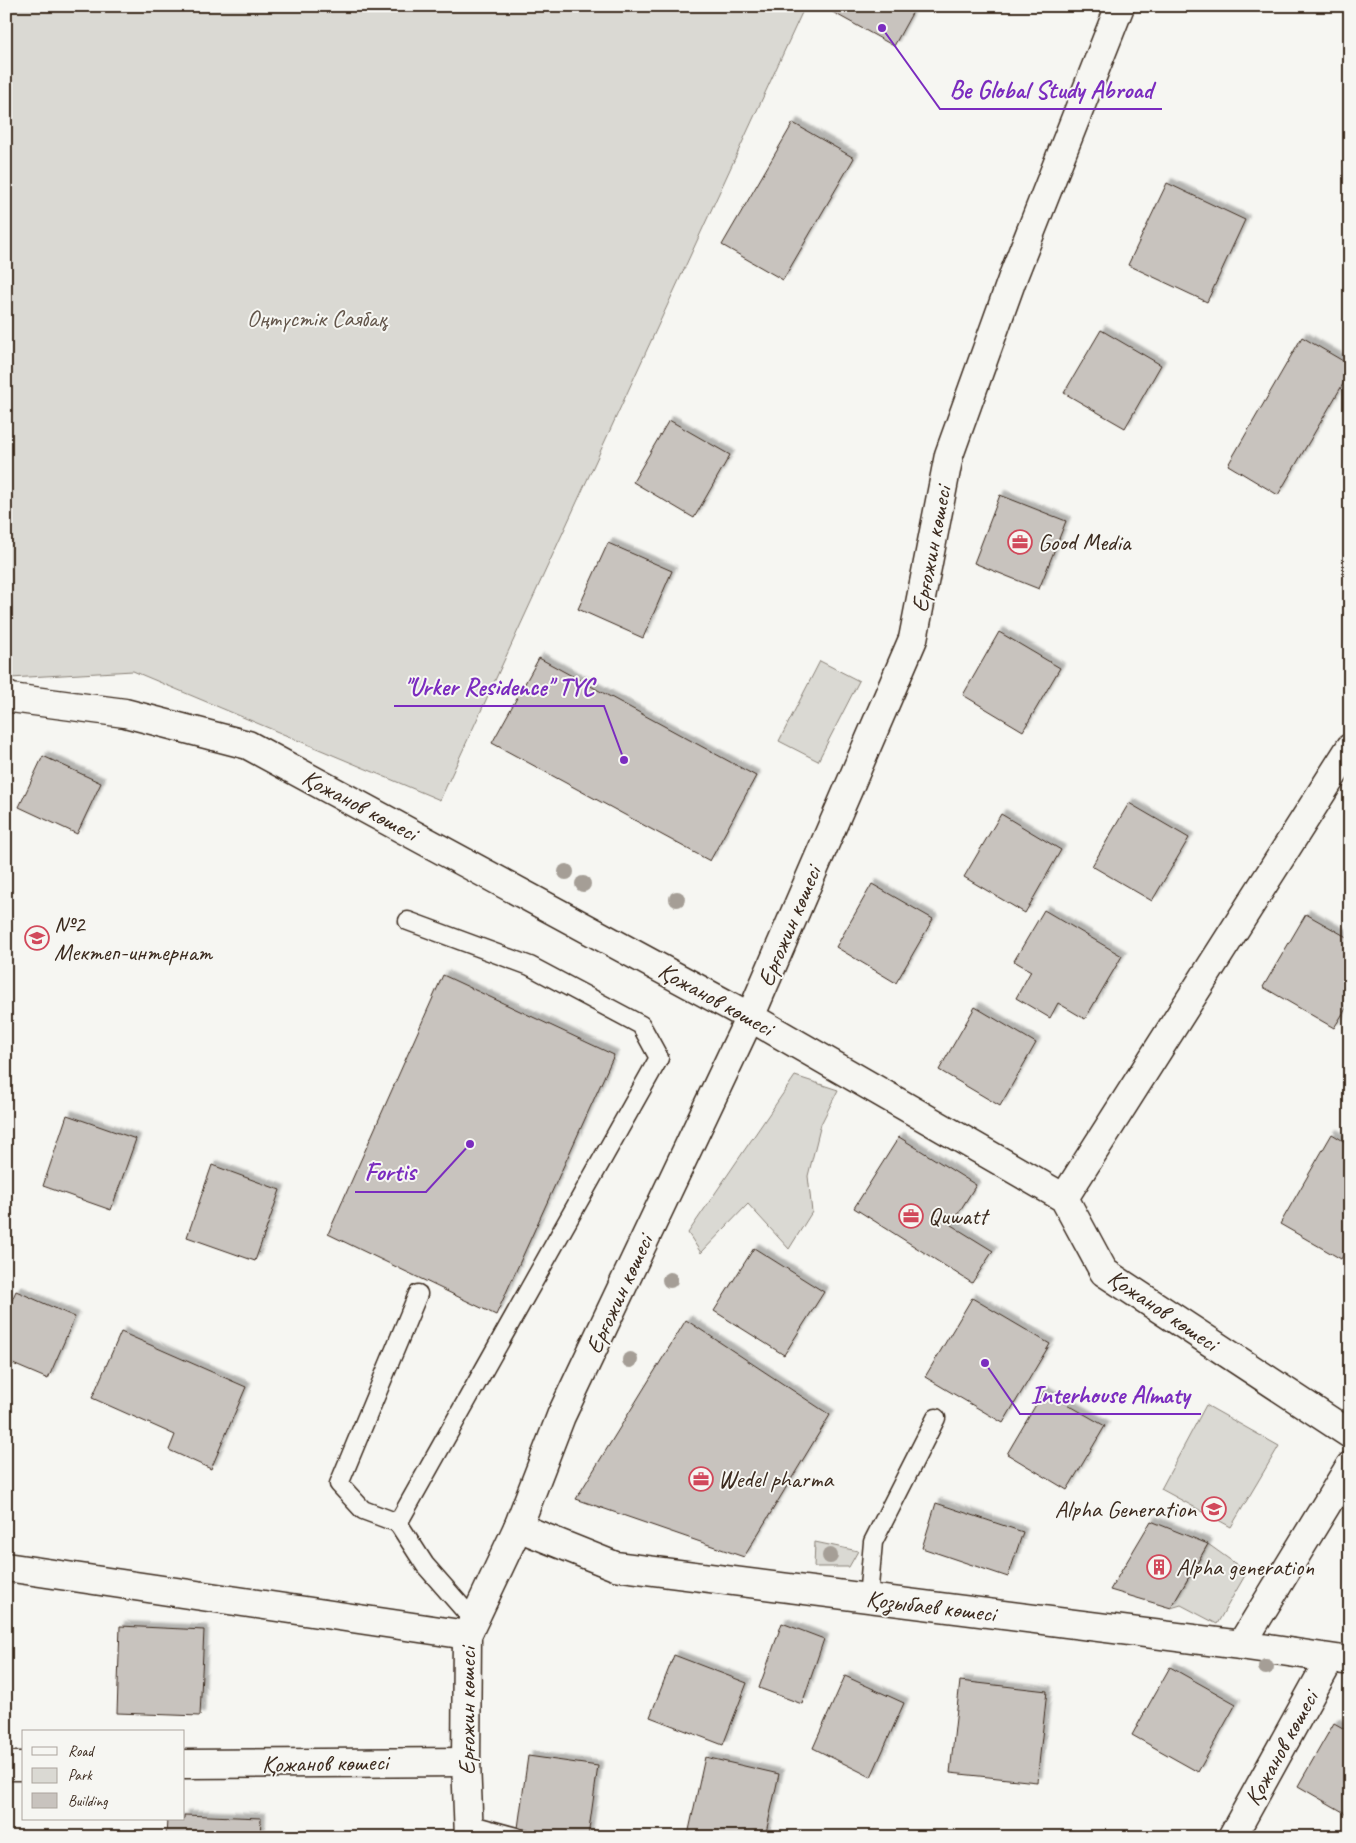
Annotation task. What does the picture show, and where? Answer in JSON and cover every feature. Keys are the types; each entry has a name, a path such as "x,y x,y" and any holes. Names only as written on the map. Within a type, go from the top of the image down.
{"street":[{"name":"Ерғожин көшесі","path":"468,1830 466,1762 470,1628 518,1527 561,1416 750,1017 913,639 949,455 1014,274 1120,6"},
{"name":"Қожанов көшесі","path":"8,701 125,713 248,745 750,1017 1064,1198 1104,1272 1350,1434"},
{"path":"1064,1198 1350,748"},
{"path":"1241,1645 1350,1466"},
{"name":"Қозыбаев көшесі","path":"518,1527 615,1566 1241,1645 1340,1660"},
{"path":"6,1567 470,1628"},
{"name":"Қожанов көшесі","path":"1232,1837 1340,1660"},
{"name":"Қожанов көшесі","path":"185,1764 466,1762"},
{"path":"6,1766 22,1766"}],"lane":[{"path":"398,1523 659,1058 641,1025 530,966 408,921"},
{"path":"418,1294 339,1484 363,1510 398,1523 470,1628"},
{"path":"868,1598 873,1542 936,1418"},
{"path":"468,1830 516,1837"}],"green space":[{"name":"Оңтүстік Саябақ","path":"6,6 805,6 440,800 133,671 6,677"},
{"path":"820,661 859,681 818,761 779,741"},
{"path":"795,1076 838,1090 821,1124 808,1176 812,1212 789,1249 748,1204 701,1253 688,1233"},
{"path":"1206,1405 1279,1446 1231,1527 1161,1489"},
{"path":"815,1542 858,1551 849,1567 814,1567"},
{"path":"1208,1544 1247,1572 1217,1624 1181,1605 1171,1608"}],"building":[{"path":"829,6 916,6 894,46 827,9"},
{"path":"793,123 854,158 783,280 722,245"},
{"path":"1167,183 1245,220 1207,302 1128,265"},
{"path":"1101,330 1161,365 1125,428 1064,393"},
{"path":"1302,337 1350,365 1350,372 1278,495 1228,465"},
{"path":"669,420 730,455 694,518 633,482"},
{"name":"Good Media","path":"1000,495 1066,521 1039,589 974,563"},
{"path":"608,543 672,571 643,638 578,609"},
{"path":"999,632 1060,668 1023,731 963,695"},
{"path":"539,658 756,776 710,861 492,743"},
{"path":"43,756 101,783 77,834 19,807"},
{"path":"1129,803 1189,838 1152,901 1092,866"},
{"path":"1001,814 1061,850 1025,913 964,877"},
{"path":"872,884 933,919 896,983 836,947"},
{"path":"1044,910 1122,956 1085,1019 1058,1003 1050,1018 1016,998 1031,971 1014,961"},
{"path":"1306,914 1350,939 1350,1002 1334,1028 1263,987"},
{"path":"443,975 614,1055 496,1315 328,1234"},
{"path":"975,1007 1036,1043 1000,1106 939,1070"},
{"path":"67,1115 136,1139 111,1210 43,1186"},
{"path":"1332,1134 1350,1145 1350,1244 1341,1259 1280,1224"},
{"name":"Quwatt","path":"899,1137 976,1185 951,1225 993,1251 972,1283 854,1208"},
{"path":"212,1165 280,1190 255,1261 187,1237"},
{"path":"754,1248 824,1292 784,1355 714,1311"},
{"path":"16,1291 75,1317 48,1379 6,1361 6,1313"},
{"path":"972,1298 1050,1344 1003,1423 925,1377"},
{"path":"686,1320 830,1415 744,1557 576,1499"},
{"path":"121,1332 246,1387 211,1469 169,1450 175,1435 92,1398"},
{"path":"1044,1391 1105,1426 1067,1490 1007,1454"},
{"path":"936,1503 1023,1532 1008,1577 922,1548"},
{"name":"Alpha generation","path":"1151,1521 1208,1544 1171,1608 1110,1590"},
{"path":"782,1623 824,1639 802,1704 759,1688"},
{"path":"120,1626 204,1630 200,1716 117,1713"},
{"path":"674,1655 747,1683 723,1745 650,1717"},
{"path":"1170,1667 1236,1704 1198,1772 1132,1735"},
{"path":"845,1676 904,1703 871,1777 813,1748"},
{"path":"960,1681 1047,1691 1037,1782 950,1773"},
{"path":"1334,1723 1350,1732 1350,1816 1298,1786"},
{"path":"528,1756 598,1766 588,1837 518,1828"},
{"path":"705,1757 779,1774 765,1837 698,1837 688,1835"},
{"path":"185,1815 261,1818 260,1837 166,1837 167,1820 185,1820"}],"place":[{"name":"Be Global Study Abroad","path":"882,28"},
{"name":"Good Media","path":"1020,542"},
{"name":"\"Urker Residence\" ТҮС","path":"624,760"},
{"name":"№2 Мектеп-интернат","path":"37,938"},
{"name":"Fortis","path":"470,1144"},
{"name":"Quwatt","path":"911,1216"},
{"name":"Interhouse Almaty","path":"985,1363"},
{"name":"Wedel pharma","path":"701,1479"},
{"name":"Alpha Generation","path":"1214,1509"},
{"name":"Alpha generation","path":"1159,1567"}]}
